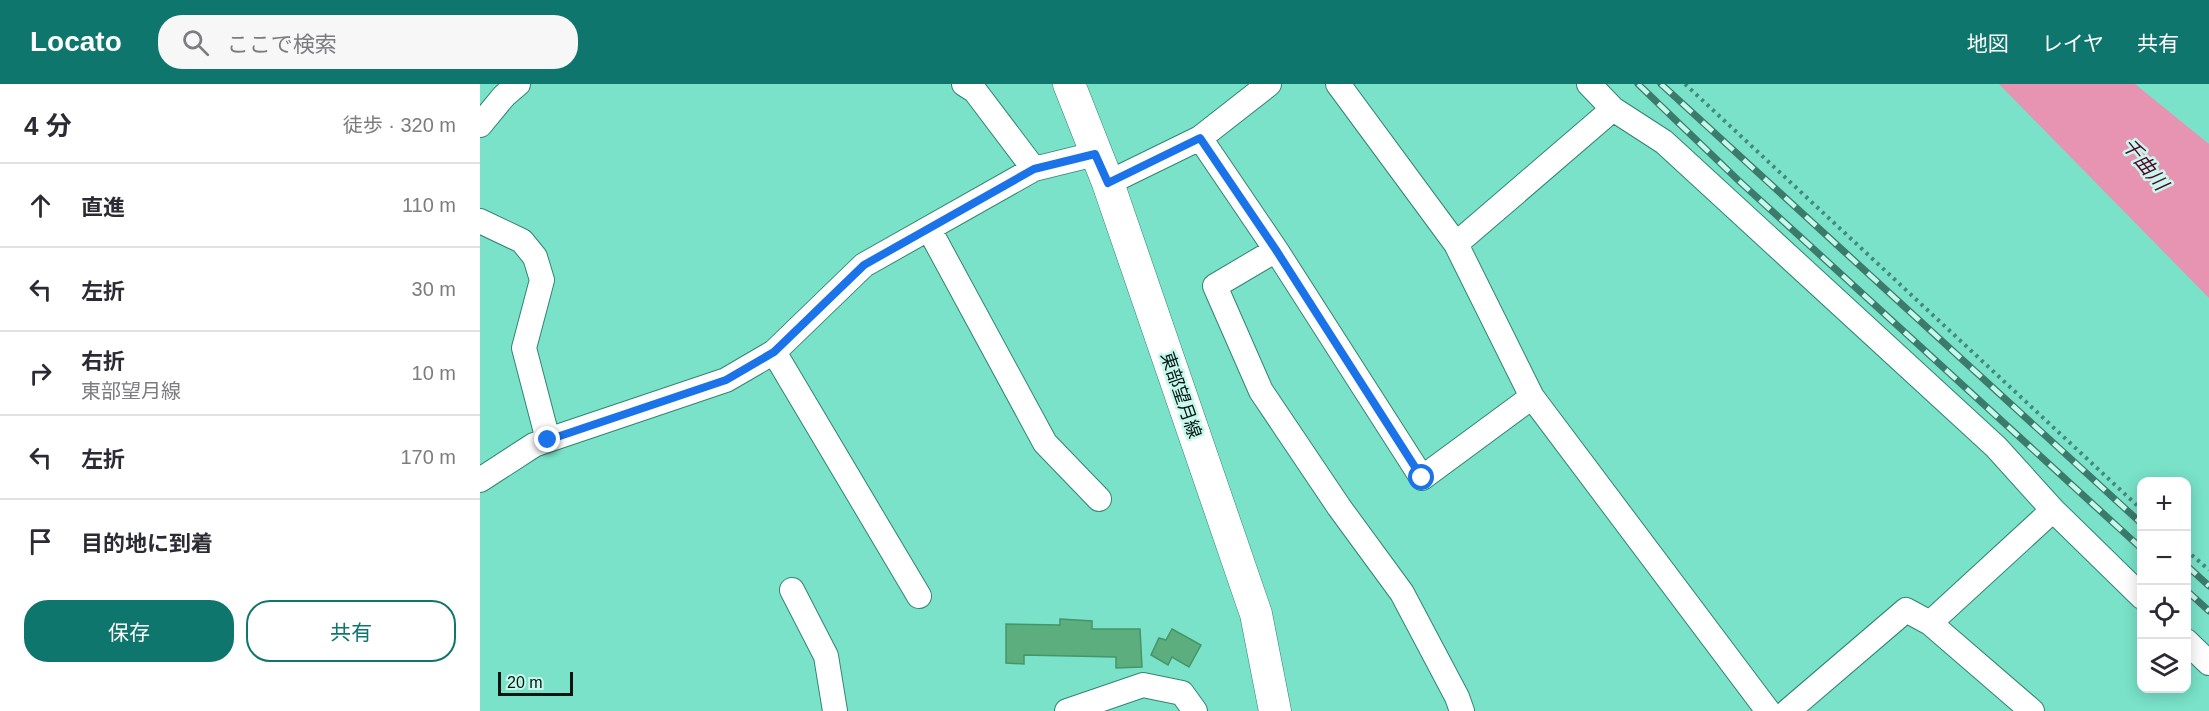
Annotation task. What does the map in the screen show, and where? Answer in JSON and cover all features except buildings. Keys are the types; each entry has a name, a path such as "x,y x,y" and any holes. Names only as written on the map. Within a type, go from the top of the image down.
{"main road":[{"name":"東部望月線","path":"1069,84 1108,183 1256,614 1275,711"}],"street":[{"path":"480,125 504,96 518,84"},
{"path":"964,84 975,91 1034,169"},
{"path":"1108,183 1200,138 1269,84"},
{"path":"1338,84 1456,244 1532,397 1768,711"},
{"path":"1589,84 1613,109 1664,142 1996,447 2053,510 2137,592"},
{"path":"1456,244 1613,109"},
{"path":"1200,138 1276,250 1422,478 1532,397"},
{"path":"480,480 534,445 726,380 774,352 864,265 1034,169 1095,154"},
{"path":"480,221 522,241 535,256 542,280 524,348 548,440"},
{"path":"929,229 1045,443 1099,499"},
{"path":"1276,250 1215,286 1261,391 1339,507 1402,593 1457,697 1462,711"},
{"path":"774,352 919,596"},
{"path":"1930,623 2053,510"},
{"path":"792,590 826,656 835,711"},
{"path":"1788,711 1906,610 1930,623 2032,711"},
{"path":"2191,645 2209,663"},
{"path":"1067,711 1143,685 1182,693 1195,711"}],"path":[{"path":"1685,84 2137,505"},
{"path":"2191,554 2209,570"}],"water":[{"name":"千曲川","path":"1999,84 2135,84 2209,144 2209,298"}],"railway":[{"path":"1638,84 1738,180 2137,544"},
{"path":"1661,84 2137,519"},
{"path":"2191,570 2209,586"},
{"path":"2191,595 2209,611"}],"route":[{"path":"548,440 726,380 774,352 864,265 1034,169 1095,154 1108,183 1200,138 1276,250 1422,478"}]}
